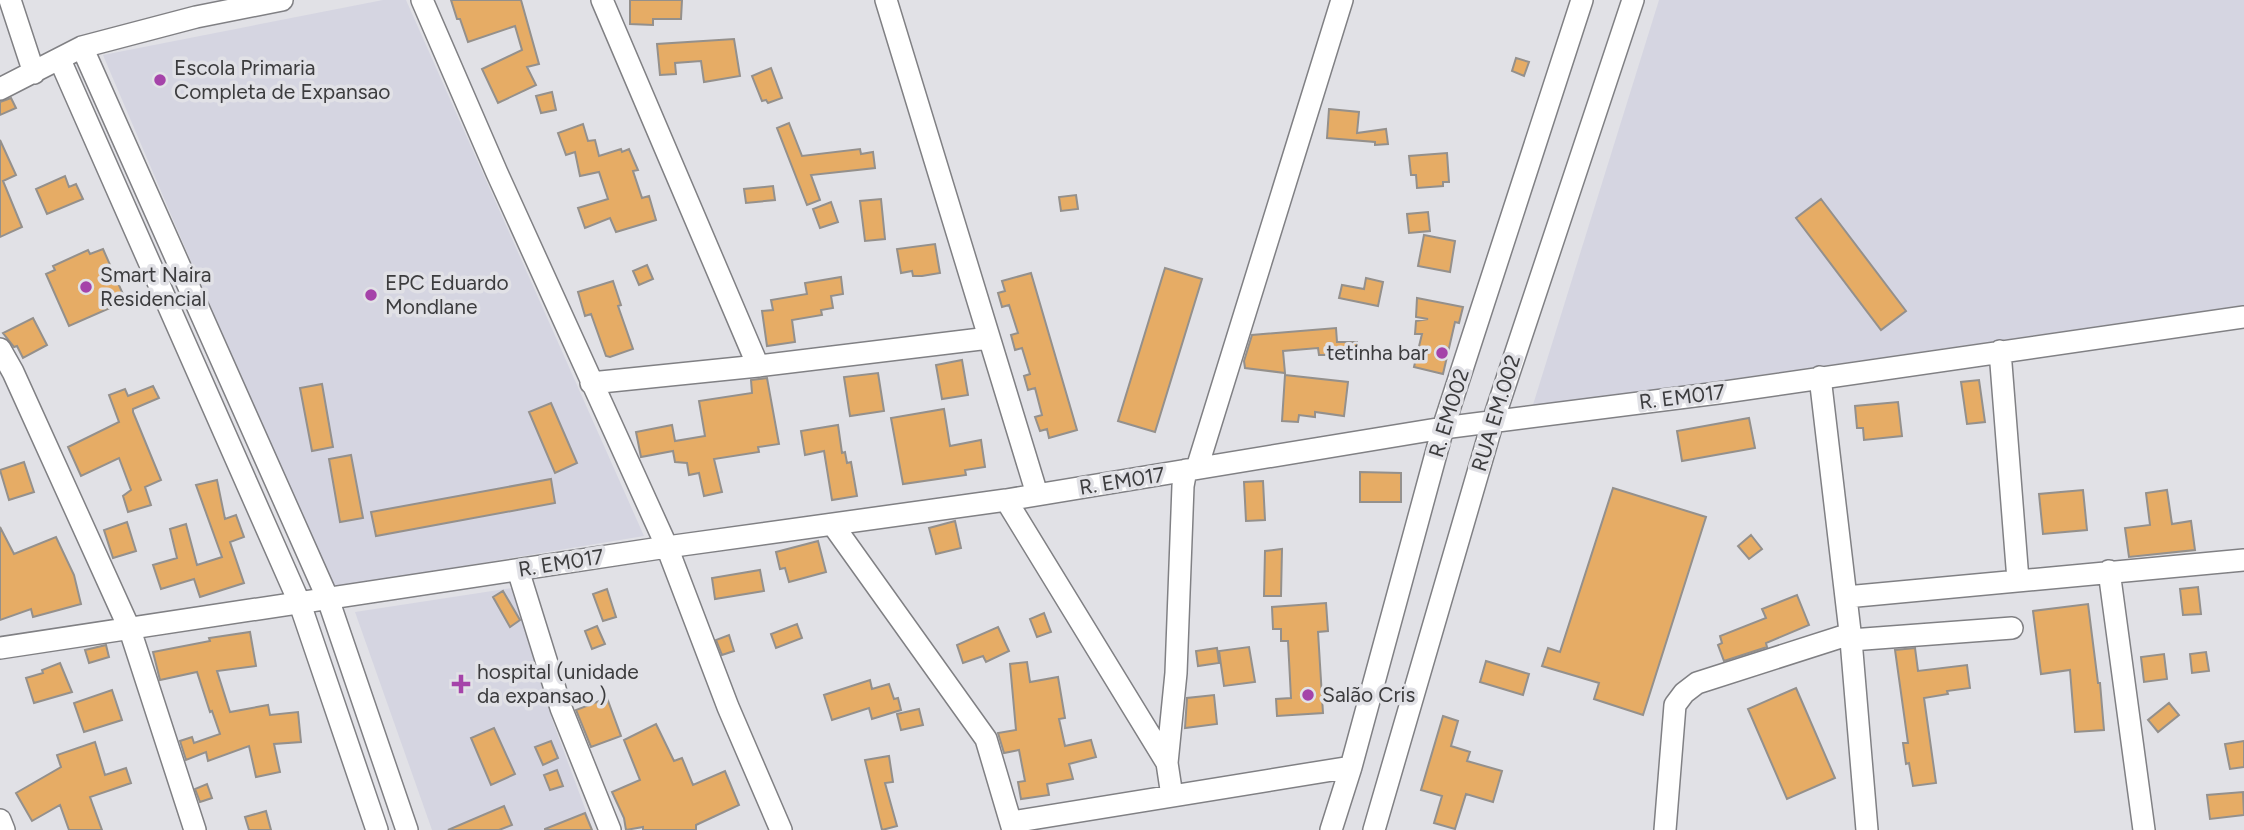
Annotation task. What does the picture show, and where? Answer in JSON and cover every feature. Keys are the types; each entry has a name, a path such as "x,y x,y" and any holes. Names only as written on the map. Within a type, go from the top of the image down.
{"street":[{"path":"10,0 34,73"},
{"path":"0,89 82,47 193,9 282,0"},
{"path":"422,0 457,84 667,547 728,707 781,830"},
{"path":"602,0 758,366"},
{"path":"886,0 1037,494"},
{"path":"1172,796 1167,763 1176,673 1183,486 1191,469 1342,0"},
{"name":"R. EM002","path":"1331,830 1351,767 1443,428 1582,0"},
{"name":"RUA EM.002","path":"1374,830 1493,421 1633,0"},
{"path":"82,47 328,599 407,830"},
{"path":"60,60 300,604 377,830"},
{"name":"R. EM017","path":"0,648 667,547 1006,500 1443,428 1718,393 2244,317"},
{"path":"591,383 989,338"},
{"path":"0,349 13,372 130,629 195,830"},
{"path":"2000,351 2018,580"},
{"path":"1820,377 1846,597 1867,830"},
{"path":"1006,500 1167,763"},
{"path":"833,525 986,739 1012,826 1172,796 1351,767"},
{"path":"1846,597 2244,560"},
{"path":"517,570 561,708 610,830"},
{"path":"2109,571 2144,830"},
{"path":"1664,830 1675,705 1684,693 1698,682 1850,637 2012,628"},
{"path":"0,821 4,830"}],"shaded area":[{"name":"EPC Eduardo Mondlane","path":"383,0 406,0 644,536 330,588 103,55"},
{"path":"1659,0 2244,0 2244,305 1532,408"},
{"name":"hospital (unidade da expansao )","path":"512,588 553,722 593,830 432,830 355,612"}],"building":[{"path":"451,0 521,0 539,64 527,67 536,85 498,103 482,69 522,50 515,26 468,42"},
{"path":"630,0 682,0 681,19 653,19 653,25 630,24"},
{"path":"734,39 740,76 704,82 701,61 675,63 676,74 660,75 657,44"},
{"path":"1516,58 1529,62 1524,76 1512,71"},
{"path":"771,68 782,98 768,103 766,100 762,101 752,76"},
{"path":"552,92 556,110 541,113 536,96"},
{"path":"11,98 16,108 0,115 0,102"},
{"path":"1329,109 1359,112 1357,133 1386,129 1388,144 1375,145 1375,142 1327,138"},
{"path":"789,123 802,156 860,149 861,154 873,152 875,168 811,175 820,200 807,205 777,128"},
{"path":"583,124 588,141 595,140 599,156 629,149 638,170 633,171 642,198 649,196 656,220 616,232 610,218 585,228 578,208 608,199 599,172 580,176 575,152 566,155 558,133"},
{"path":"0,140 16,175 3,181 22,227 0,237"},
{"path":"1447,153 1449,182 1443,182 1443,186 1417,188 1416,175 1411,175 1409,156"},
{"path":"65,176 69,187 76,184 83,199 47,214 36,189"},
{"path":"773,186 775,200 746,203 744,189"},
{"path":"1076,195 1078,209 1061,211 1059,197"},
{"path":"881,199 885,239 865,241 860,201"},
{"path":"1821,199 1906,311 1881,330 1796,218"},
{"path":"831,202 838,222 820,228 813,209"},
{"path":"1428,212 1430,231 1409,233 1407,214"},
{"path":"1424,235 1455,241 1450,272 1418,266"},
{"path":"935,244 940,273 913,276 912,271 901,273 897,249"},
{"name":"Smart Naira Residencial","path":"103,249 126,301 69,326 46,274 55,270 53,266 88,250 90,254"},
{"path":"647,265 653,279 639,285 633,271"},
{"path":"1165,268 1202,279 1155,432 1118,421"},
{"path":"1031,273 1077,430 1049,438 1047,429 1040,431 1035,417 1042,415 1035,388 1028,390 1024,376 1030,374 1022,348 1015,350 1011,335 1018,333 1009,305 1002,307 998,293 1005,291 1002,281"},
{"path":"841,277 843,294 831,296 833,308 821,310 822,315 792,320 795,342 767,346 762,311 773,310 771,300 807,294 805,283"},
{"path":"1366,278 1383,282 1378,306 1339,298 1342,285 1364,289"},
{"path":"613,281 621,305 618,306 633,349 610,357 606,356 591,314 585,316 578,292"},
{"path":"1417,298 1463,307 1459,323 1455,322 1443,374 1414,367 1422,334 1415,334 1416,321 1428,319 1416,317"},
{"path":"33,318 47,345 23,358 17,346 14,347 3,333"},
{"path":"1336,328 1337,342 1357,342 1357,355 1319,355 1318,348 1283,351 1285,373 1245,368 1244,361 1252,335"},
{"path":"962,360 968,395 942,399 936,365"},
{"path":"878,373 884,411 850,416 844,377"},
{"path":"1285,375 1348,382 1344,416 1315,412 1315,417 1299,415 1298,422 1282,421"},
{"path":"767,378 779,444 758,447 759,452 714,459 722,492 704,496 699,473 689,475 687,463 675,462 673,451 641,457 636,432 672,425 675,441 705,436 699,401 752,393 751,380"},
{"path":"1979,380 1985,422 1967,424 1961,382"},
{"path":"322,384 333,447 312,451 300,388"},
{"path":"153,386 159,398 133,409 133,412 161,480 145,487 151,505 128,512 123,496 131,490 119,458 81,476 68,447 119,422 109,395 125,389 128,396"},
{"path":"1898,402 1902,436 1864,440 1863,428 1857,428 1855,406"},
{"path":"551,403 577,463 555,473 529,412"},
{"path":"944,409 950,446 981,440 985,467 965,470 966,475 903,484 891,418"},
{"path":"1749,418 1755,448 1682,461 1677,431"},
{"path":"838,425 842,453 845,452 847,463 851,462 857,496 832,500 824,451 805,455 801,431"},
{"path":"351,455 363,518 340,522 329,459"},
{"path":"24,462 34,492 9,500 0,470"},
{"path":"1360,472 1401,473 1401,502 1360,502"},
{"path":"551,479 555,503 376,536 371,512"},
{"path":"217,480 225,519 236,515 244,537 230,542 244,583 200,597 194,579 161,589 153,565 177,558 170,529 186,524 197,565 222,557 196,485"},
{"path":"1263,481 1265,520 1246,521 1244,482"},
{"path":"1613,488 1706,517 1643,715 1594,699 1599,683 1542,666 1548,648 1560,652"},
{"path":"2083,490 2087,530 2043,534 2039,494"},
{"path":"2167,490 2172,524 2191,521 2195,550 2129,557 2125,528 2150,525 2146,493"},
{"path":"955,521 961,548 936,554 929,528"},
{"path":"127,522 136,551 113,558 104,530"},
{"path":"0,527 14,554 56,537 74,575 81,604 33,617 31,609 0,620"},
{"path":"1751,535 1762,549 1749,559 1738,546"},
{"path":"818,541 826,572 789,582 785,568 780,569 776,552"},
{"path":"1282,549 1281,596 1264,596 1265,551"},
{"path":"760,570 764,591 715,599 712,578"},
{"path":"2198,587 2201,614 2183,615 2180,589"},
{"path":"607,589 616,617 603,621 593,594"},
{"path":"503,591 520,620 510,627 493,597"},
{"path":"1797,595 1809,625 1766,643 1767,647 1724,661 1718,645 1722,643 1720,636 1766,618 1762,609"},
{"path":"1326,603 1328,631 1318,632 1323,713 1277,716 1276,699 1291,698 1288,641 1281,641 1281,629 1273,629 1272,607"},
{"path":"2088,604 2104,730 2075,732 2070,670 2041,674 2033,611"},
{"path":"1044,613 1051,632 1037,637 1030,619"},
{"path":"797,624 802,638 776,648 771,634"},
{"path":"597,626 605,644 592,649 585,631"},
{"path":"998,627 1009,651 986,662 983,656 963,663 957,645"},
{"path":"250,632 256,666 217,671 230,712 268,705 270,715 298,712 301,742 274,744 280,772 256,777 249,746 208,761 206,752 186,760 180,741 192,737 194,743 220,734 197,672 160,680 153,652 210,641 209,638"},
{"path":"729,635 734,651 722,655 716,640"},
{"path":"106,645 109,657 89,663 85,650"},
{"path":"1249,647 1255,682 1224,686 1219,651"},
{"path":"1217,648 1219,663 1198,666 1196,651"},
{"path":"1915,648 1918,671 1967,665 1970,688 1924,698 1936,783 1913,786 1903,743 1908,743 1895,650"},
{"path":"2206,652 2209,671 2192,673 2190,654"},
{"path":"2164,654 2167,679 2144,682 2141,657"},
{"path":"1486,661 1529,674 1523,695 1480,682"},
{"path":"1027,662 1030,682 1058,677 1065,718 1059,719 1065,746 1091,740 1096,757 1069,764 1073,779 1047,784 1049,795 1021,799 1018,782 1025,781 1019,750 1004,753 998,733 1016,730 1010,664"},
{"path":"60,663 72,692 34,703 26,678 43,673 42,670"},
{"path":"870,680 872,689 889,684 894,699 898,698 901,710 872,719 869,708 832,720 824,695"},
{"path":"1796,688 1835,778 1787,799 1748,709"},
{"path":"112,690 122,720 84,732 74,703"},
{"path":"1214,695 1217,724 1185,728 1187,698"},
{"path":"607,698 621,736 591,747 576,710"},
{"path":"2169,703 2179,715 2158,732 2148,720"},
{"path":"919,709 923,725 901,730 897,714"},
{"path":"1443,716 1458,721 1451,746 1470,752 1467,761 1502,771 1493,802 1466,794 1455,829 1434,823 1442,796 1421,790"},
{"path":"656,724 674,761 682,758 693,785 725,771 739,805 696,825 696,830 643,830 643,827 626,830 624,818 612,792 640,780 624,740"},
{"path":"494,728 515,774 491,785 471,738"},
{"path":"551,741 558,758 543,765 535,747"},
{"path":"2244,741 2244,767 2230,769 2225,744"},
{"path":"95,742 105,775 126,768 131,783 90,797 102,830 69,830 60,805 32,821 16,793 61,767 57,755"},
{"path":"889,756 893,782 885,783 897,826 882,830 865,760"},
{"path":"557,770 563,786 550,790 544,775"},
{"path":"207,784 212,798 200,802 195,789"},
{"path":"2243,792 2244,815 2210,819 2207,795"},
{"path":"504,806 512,825 499,830 448,830"},
{"path":"266,811 271,830 249,830 245,817"},
{"path":"585,813 592,830 545,830 545,829"}],"place":[{"name":"Escola Primaria Completa de Expansao","path":"160,80"},
{"name":"Smart Naira Residencial","path":"86,287"},
{"name":"EPC Eduardo Mondlane","path":"371,295"},
{"name":"tetinha bar","path":"1442,353"},
{"name":"hospital (unidade da expansao )","path":"461,684"},
{"name":"Salão Cris","path":"1308,695"}]}
